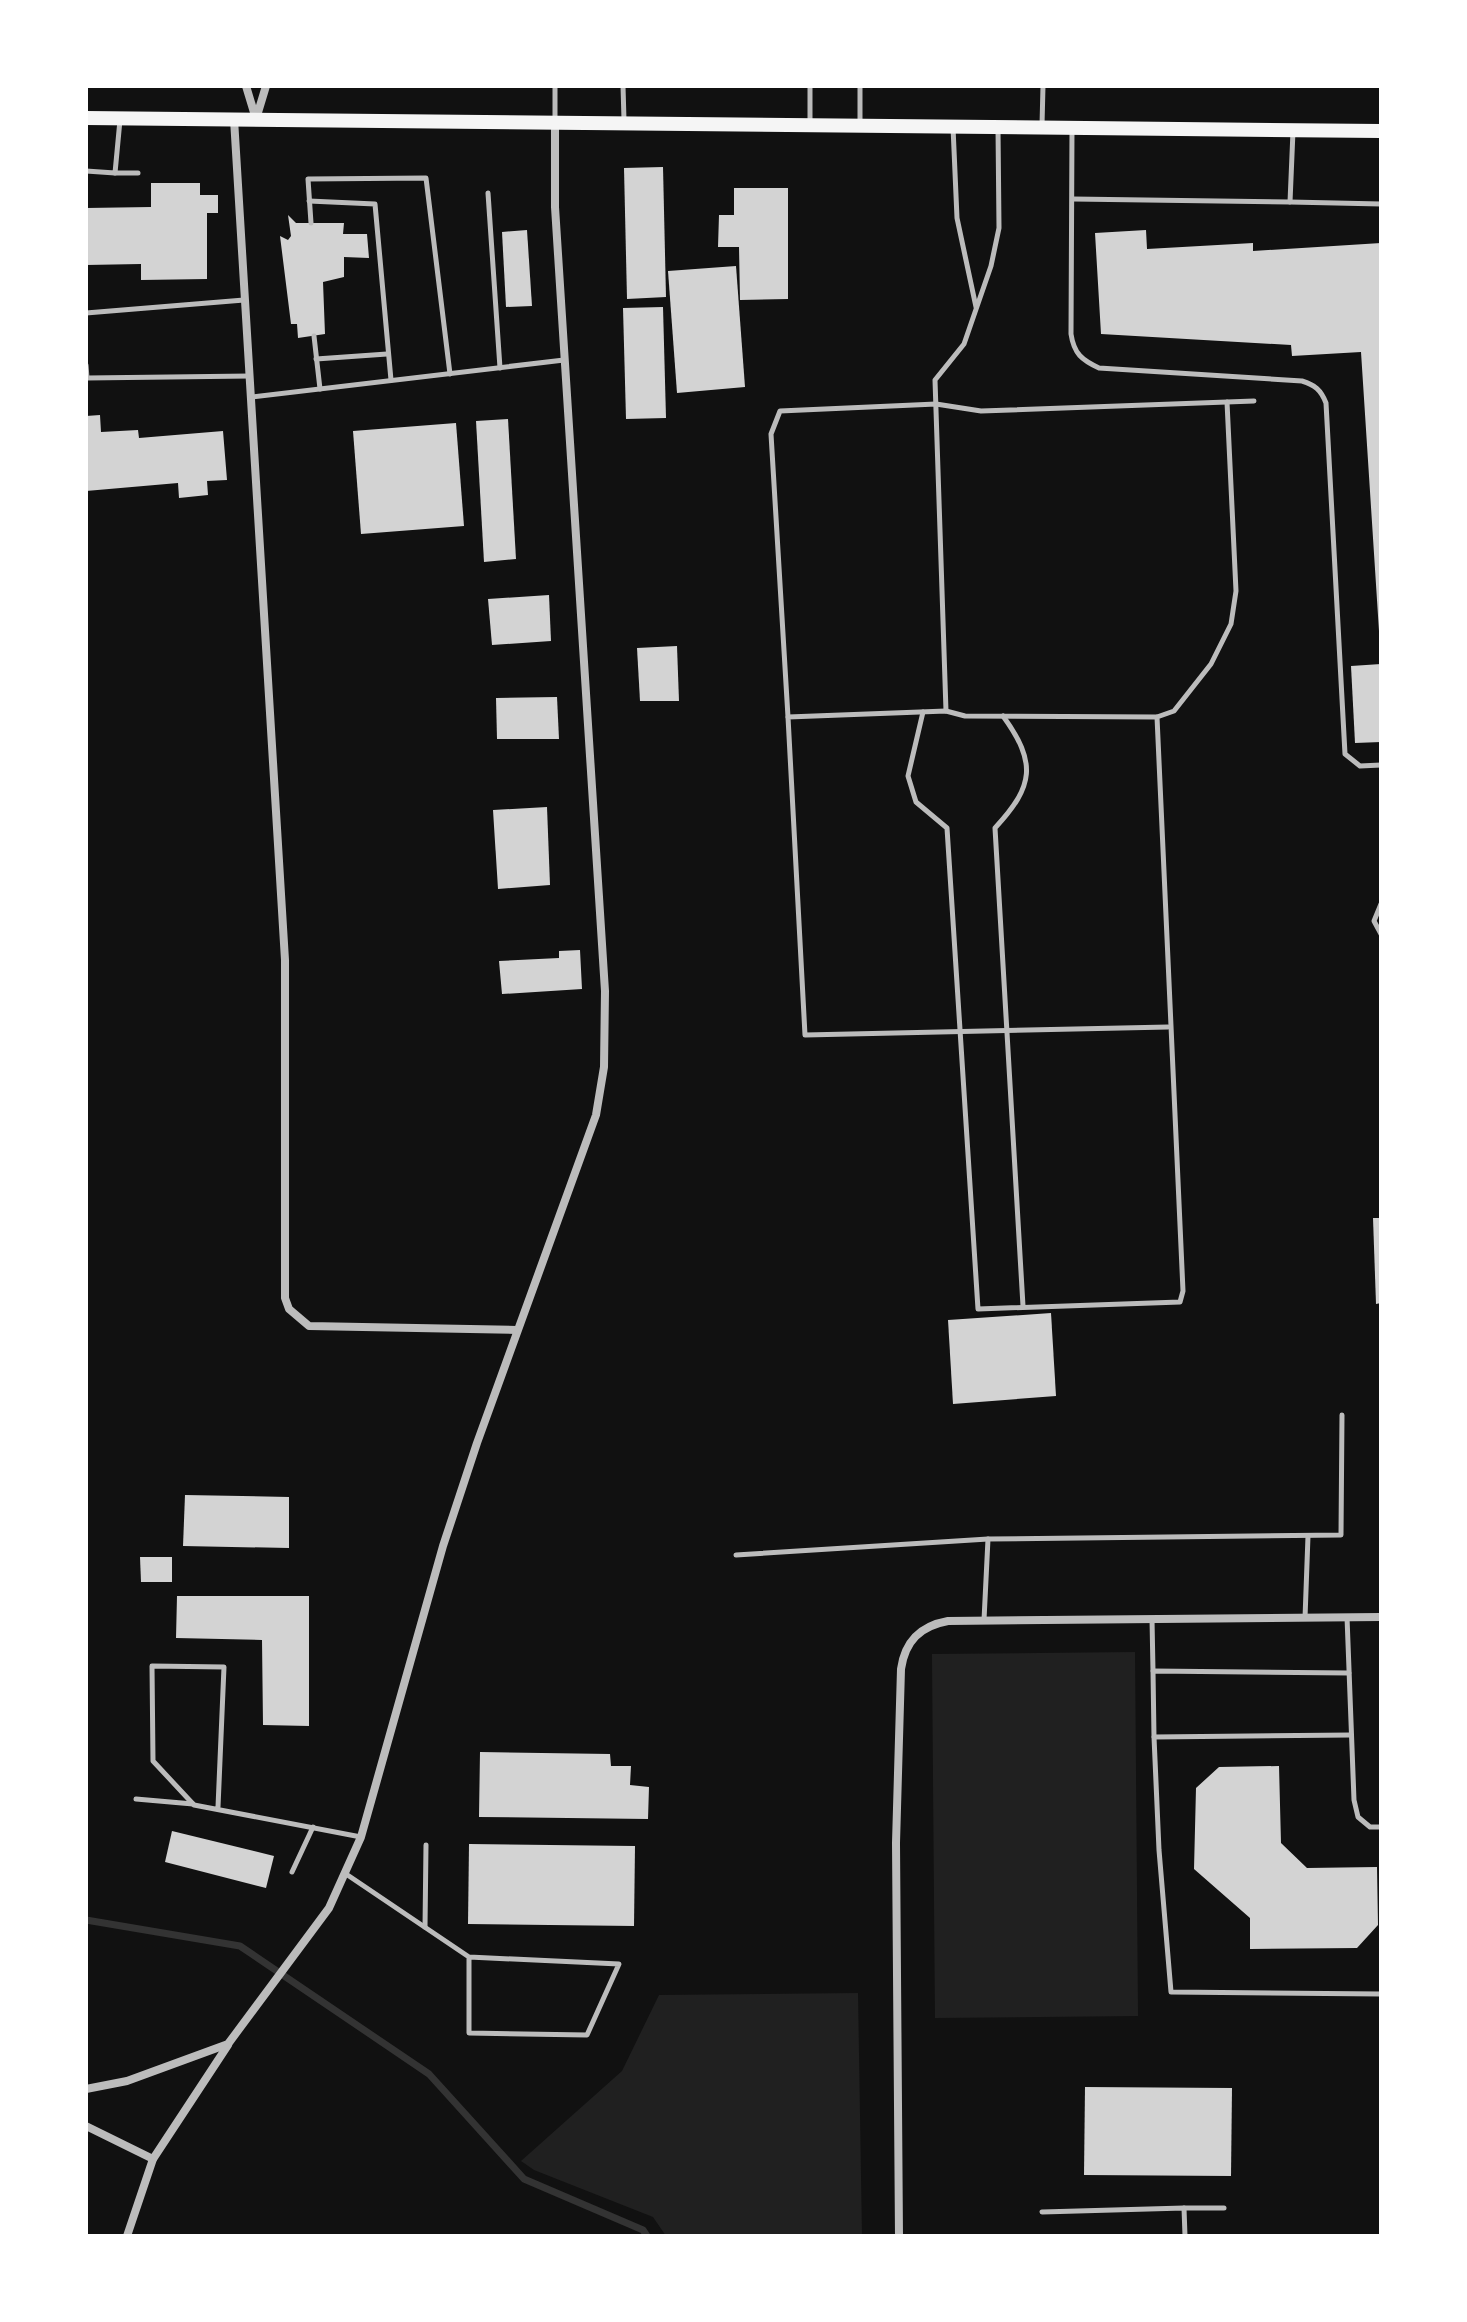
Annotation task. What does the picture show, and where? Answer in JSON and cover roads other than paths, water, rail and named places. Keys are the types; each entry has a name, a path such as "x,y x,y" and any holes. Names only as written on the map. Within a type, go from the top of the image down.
{"main road":[{"path":"86,118 1381,131"}],"street":[{"path":"246,86 256,119"},
{"path":"256,119 266,86"},
{"path":"234,119 285,960 285,1298 289,1309 309,1326 517,1330"},
{"path":"127,2236 153,2159 228,2044 322,1920 346,1874 361,1837 443,1546 517,1330 590,1138 604,1067 606,1031 555,207 555,123"},
{"path":"899,2236 897,1811 901,1669 908,1645 916,1635 936,1623 1381,1617"},
{"path":"86,2089 127,2081 228,2044"},
{"path":"86,2126 153,2159"}],"lane":[{"path":"555,86 555,123"},
{"path":"623,86 624,125"},
{"path":"810,86 810,126"},
{"path":"860,86 860,126"},
{"path":"1042,127 1043,86"},
{"path":"115,173 121,119"},
{"path":"953,127 957,218 977,307"},
{"path":"946,711 935,380 964,344 991,266 999,228 998,127"},
{"path":"1072,128 1071,334 1073,348 1083,361 1099,368 1302,381 1315,385 1322,394 1326,403 1345,754 1360,766 1381,765"},
{"path":"1290,202 1293,130"},
{"path":"86,171 138,173"},
{"path":"311,223 308,179 426,178 450,374"},
{"path":"488,193 500,368"},
{"path":"1073,199 1381,204"},
{"path":"309,201 375,204 391,381"},
{"path":"86,313 245,300"},
{"path":"314,336 320,389"},
{"path":"316,359 387,354"},
{"path":"252,397 565,360"},
{"path":"86,365 87,378 250,376"},
{"path":"1168,1027 805,1035 771,434 780,411 936,404 981,411 1254,401"},
{"path":"788,717 946,711 1003,716 1157,717 1174,711 1211,664 1231,624 1236,591 1227,402"},
{"path":"923,712 908,776 916,802 947,828 978,1309 1180,1302 1183,1291 1168,1027 1157,717"},
{"path":"1003,716 1021,741 1029,775 1019,803 995,828 1023,1306"},
{"path":"1381,904 1374,921 1381,934"},
{"path":"736,1555 988,1539 1341,1535 1342,1415"},
{"path":"1305,1618 1308,1536"},
{"path":"984,1621 988,1539"},
{"path":"1347,1617 1354,1800 1358,1817 1370,1827 1381,1827"},
{"path":"1152,1619 1159,1850 1171,1992 1381,1994"},
{"path":"194,1805 153,1761 152,1666 224,1667 218,1807"},
{"path":"1153,1671 1349,1673"},
{"path":"1154,1737 1351,1735"},
{"path":"136,1799 218,1807 361,1837"},
{"path":"292,1872 313,1827"},
{"path":"425,1928 426,1845"},
{"path":"346,1874 469,1957 619,1964 587,2035 469,2033 469,1957"},
{"path":"1184,2208 1185,2236"},
{"path":"1042,2212 1224,2208"}],"waterway":[{"path":"86,1920 240,1946 429,2074 524,2179 643,2230 647,2236"}]}
